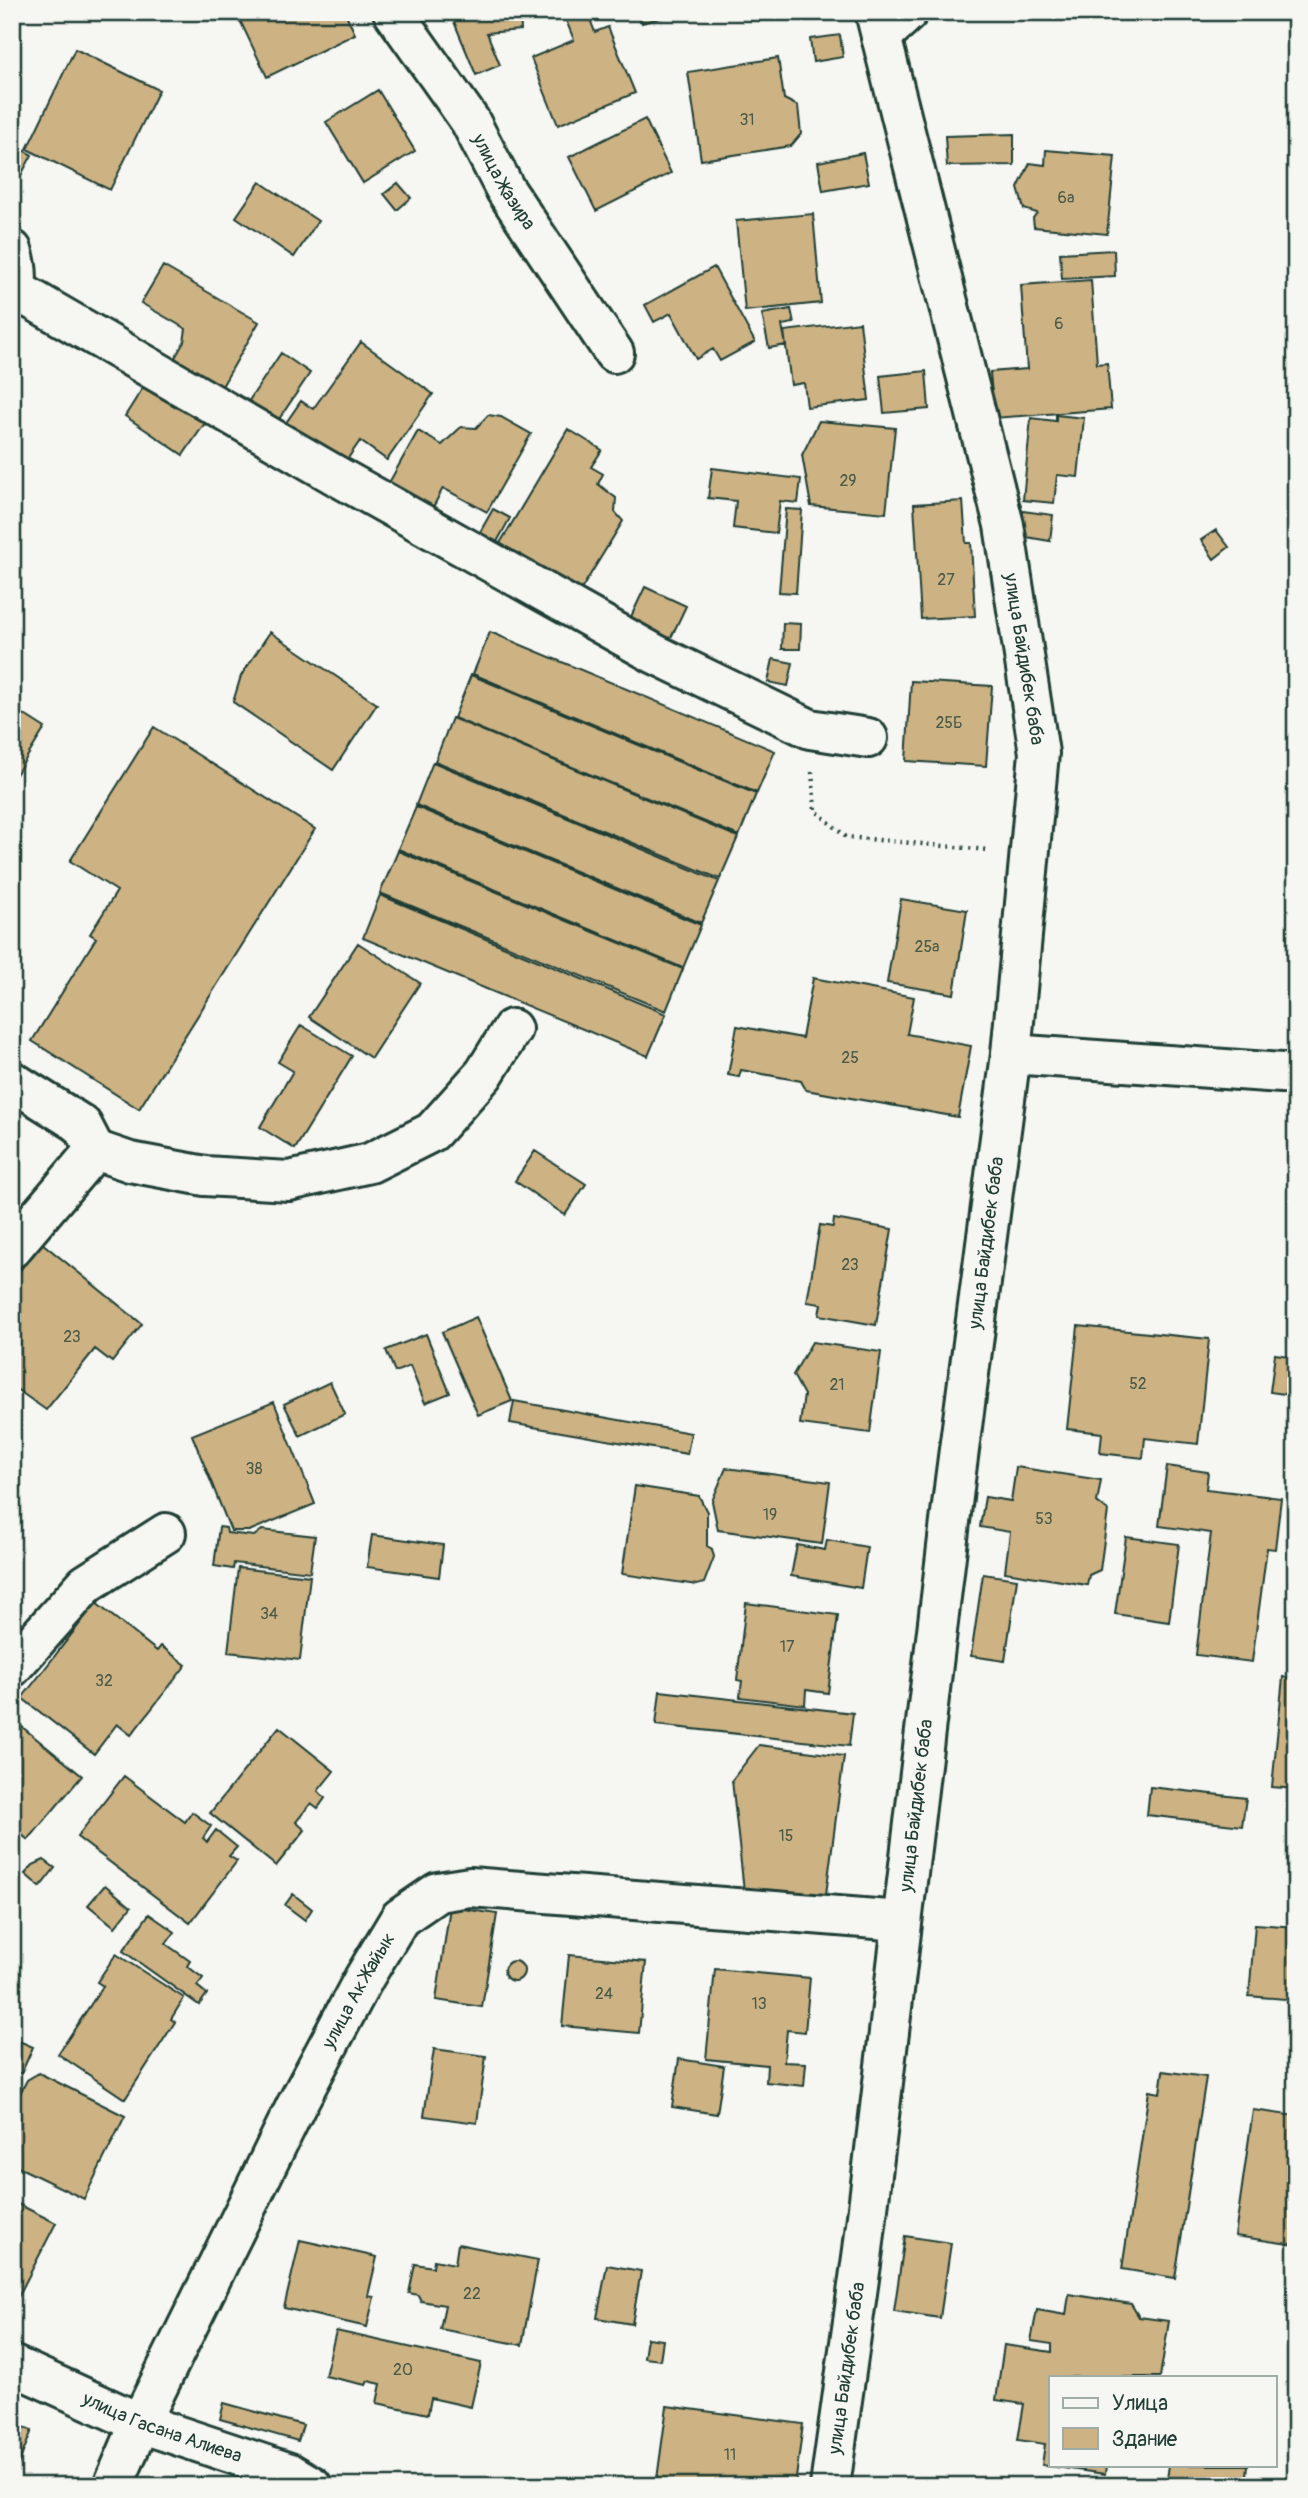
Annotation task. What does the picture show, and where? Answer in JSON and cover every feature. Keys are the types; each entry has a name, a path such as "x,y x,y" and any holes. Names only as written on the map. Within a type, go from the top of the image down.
{"street":[{"name":"улица Жазира","path":"393,12 470,121 505,189 614,353"},
{"name":"улица Байдибек баба","path":"830,2486 863,2250 901,1921 1011,1054 1039,753 1004,526 888,20"},
{"path":"12,250 17,265 14,293 655,654 810,729 868,738"},
{"path":"12,1081 82,1125 95,1150 130,1162 205,1176 289,1181 370,1163 432,1132 484,1074 512,1029"},
{"path":"1011,1054 1296,1074"},
{"path":"12,1248 95,1150"},
{"path":"12,1667 86,1584 166,1533"},
{"name":"улица Ак Жайык","path":"113,2486 140,2423 296,2106 363,1978 400,1917 438,1892 470,1887 901,1921"},
{"name":"улица Гасана Алиева","path":"12,2365 140,2423 290,2473 312,2486"}],"path":[{"path":"810,729 815,810 846,837 1029,854"}],"building":[{"path":"236,12 345,12 355,34 267,77"},
{"path":"450,12 520,12 521,30 487,33 500,65 476,75"},
{"path":"587,12 595,32 608,27 635,93 558,125 531,58 574,40 566,20"},
{"path":"639,12 682,12 642,23"},
{"path":"840,35 843,57 813,62 810,39"},
{"path":"75,49 159,90 110,190 27,149"},
{"path":"778,58 784,99 798,106 801,134 791,146 701,160 688,72"},
{"path":"378,90 415,151 363,183 326,122"},
{"path":"645,119 671,173 596,211 569,157"},
{"path":"1014,134 1014,165 947,166 945,136"},
{"path":"12,144 32,155 14,188 12,187"},
{"path":"1046,150 1115,156 1107,234 1034,227 1033,218 1037,213 1024,209 1018,188 1030,163 1045,165"},
{"path":"863,153 869,183 823,191 818,162"},
{"path":"260,182 318,221 294,257 236,217"},
{"path":"398,183 411,198 397,210 384,194"},
{"path":"813,214 821,303 745,311 736,221"},
{"path":"1114,250 1115,276 1062,279 1060,253"},
{"path":"163,266 259,322 213,402 165,375 184,342 186,329 141,303"},
{"path":"714,267 755,342 720,361 713,349 696,359 671,313 654,322 645,305"},
{"path":"1091,280 1097,364 1107,363 1111,409 994,418 990,372 1027,369 1021,285"},
{"path":"791,309 794,323 782,325 786,345 769,348 762,314"},
{"path":"860,322 869,400 807,407 804,383 791,385 784,331"},
{"path":"361,342 433,394 387,460 360,441 339,471 281,430 301,401 313,409"},
{"path":"281,353 310,373 273,428 244,408"},
{"path":"926,371 929,409 884,413 880,376"},
{"path":"146,383 205,423 183,455 125,416"},
{"path":"488,415 501,417 531,434 487,512 443,488 430,513 386,488 418,431 442,445 461,427 476,428"},
{"path":"1056,415 1084,418 1078,477 1057,475 1054,503 1023,500 1031,418 1056,421"},
{"path":"819,421 895,428 886,513 811,506 802,455"},
{"path":"568,429 602,450 591,467 603,474 598,484 616,498 615,512 623,521 576,598 496,550"},
{"path":"712,468 801,479 798,503 780,501 776,533 733,528 736,501 708,498"},
{"path":"963,501 966,543 971,543 975,616 921,619 914,504"},
{"path":"493,509 510,518 492,551 475,541"},
{"path":"786,509 802,510 796,593 779,592"},
{"path":"1023,511 1053,515 1050,541 1020,536"},
{"path":"1216,530 1229,547 1214,559 1201,540"},
{"path":"645,587 686,606 669,642 628,623"},
{"path":"783,623 801,624 800,649 782,649"},
{"path":"270,632 377,704 333,770 233,702 241,676"},
{"path":"490,632 775,751 757,793 473,674"},
{"path":"773,659 793,663 788,686 768,682"},
{"path":"471,675 756,794 739,836 454,718"},
{"path":"911,681 992,686 986,766 906,761"},
{"path":"12,707 45,728 12,781"},
{"path":"452,718 738,837 720,879 435,761"},
{"path":"154,727 315,829 139,1109 32,1041 96,938 90,934 117,891 70,861"},
{"path":"433,762 719,881 701,923 416,805"},
{"path":"416,807 701,925 683,968 398,849"},
{"path":"398,851 683,969 666,1011 380,893"},
{"path":"380,895 666,1014 648,1056 363,938"},
{"path":"901,899 967,910 954,994 887,983"},
{"path":"358,943 420,983 371,1058 309,1017"},
{"path":"813,978 914,997 907,1034 971,1046 958,1117 806,1090 801,1081 741,1070 739,1077 728,1075 737,1026 802,1038"},
{"path":"301,1025 352,1056 295,1149 260,1127 293,1071 278,1062"},
{"path":"535,1151 586,1184 565,1215 515,1181"},
{"path":"834,1219 892,1229 876,1325 819,1315 821,1304 807,1302 820,1225 833,1227"},
{"path":"42,1243 142,1324 112,1362 95,1349 46,1410 12,1386 12,1280"},
{"path":"476,1317 512,1401 478,1415 442,1332"},
{"path":"1078,1326 1209,1339 1198,1444 1145,1438 1143,1458 1100,1453 1102,1433 1067,1429"},
{"path":"426,1334 450,1393 425,1403 410,1366 395,1372 386,1350"},
{"path":"812,1342 881,1352 870,1433 800,1424 804,1395 793,1375"},
{"path":"1275,1354 1296,1357 1292,1395 1270,1392"},
{"path":"330,1382 345,1414 300,1436 284,1404"},
{"path":"514,1401 691,1433 687,1454 510,1423"},
{"path":"274,1402 315,1504 249,1531 231,1531 192,1435"},
{"path":"1167,1466 1208,1472 1206,1489 1281,1498 1275,1549 1267,1548 1252,1662 1196,1655 1211,1533 1159,1526"},
{"path":"1016,1467 1101,1480 1097,1502 1108,1511 1100,1570 1089,1575 1087,1585 1005,1572 1010,1532 980,1527 985,1497 1011,1501"},
{"path":"726,1468 830,1482 822,1544 718,1530 712,1501"},
{"path":"635,1486 699,1496 707,1512 707,1546 712,1549 714,1557 704,1583 697,1585 622,1574"},
{"path":"219,1527 226,1528 227,1533 254,1536 262,1530 315,1536 310,1572 234,1563 233,1569 214,1566"},
{"path":"372,1535 443,1545 439,1577 367,1567"},
{"path":"1126,1537 1179,1544 1169,1622 1115,1614"},
{"path":"827,1540 867,1547 861,1588 791,1576 797,1545 825,1550"},
{"path":"238,1568 310,1576 300,1660 228,1652"},
{"path":"983,1574 1017,1579 1005,1661 971,1656"},
{"path":"96,1603 157,1651 161,1646 186,1665 131,1735 117,1724 94,1754 22,1698"},
{"path":"746,1603 838,1615 828,1693 806,1690 805,1705 740,1697 742,1681 737,1680"},
{"path":"1283,1677 1296,1679 1296,1789 1272,1787"},
{"path":"660,1691 853,1713 849,1746 656,1725"},
{"path":"21,1726 82,1776 28,1840 21,1834 12,1844 12,1731"},
{"path":"279,1727 334,1771 318,1791 325,1798 318,1808 311,1803 296,1822 305,1830 276,1866 210,1813"},
{"path":"759,1745 844,1756 825,1902 744,1891 732,1780"},
{"path":"124,1776 185,1822 192,1812 211,1826 203,1838 207,1842 216,1830 237,1847 229,1856 237,1861 190,1923 77,1837"},
{"path":"1150,1787 1246,1798 1242,1826 1147,1815"},
{"path":"44,1860 55,1868 40,1887 25,1874 33,1865"},
{"path":"105,1885 131,1907 115,1927 88,1905"},
{"path":"293,1894 312,1909 305,1920 285,1905"},
{"path":"450,1907 497,1914 482,2007 436,2000"},
{"path":"149,1914 175,1932 166,1944 190,1961 187,1966 203,1978 197,1986 207,1994 199,2005 123,1951"},
{"path":"1255,1924 1296,1927 1296,2000 1249,1996"},
{"path":"116,1954 184,1998 171,2019 175,2022 125,2099 58,2054 103,1986 97,1982"},
{"path":"569,1955 646,1962 639,2033 562,2026"},
{"path":"510,1961 518,1961 524,1971 518,1981 510,1981 504,1975 504,1967"},
{"path":"715,1969 810,1978 805,2032 787,2030 784,2062 806,2063 804,2086 766,2082 767,2065 706,2059"},
{"path":"12,2038 33,2047 21,2074 12,2070"},
{"path":"434,2049 486,2056 477,2123 424,2116"},
{"path":"679,2059 724,2066 717,2114 672,2107"},
{"path":"1163,2071 1206,2077 1175,2278 1122,2269 1149,2091 1160,2093"},
{"path":"39,2073 125,2116 84,2199 12,2164 12,2109 27,2080"},
{"path":"1253,2110 1296,2116 1296,2245 1235,2236"},
{"path":"12,2201 56,2223 18,2297 12,2294"},
{"path":"905,2236 951,2243 940,2318 894,2311"},
{"path":"300,2240 377,2257 368,2296 374,2297 367,2327 284,2308"},
{"path":"458,2244 538,2260 522,2345 440,2329 445,2305 421,2301 418,2295 409,2293 415,2264 433,2267 434,2260 455,2264"},
{"path":"607,2265 641,2271 632,2324 597,2318"},
{"path":"1069,2294 1131,2304 1139,2317 1169,2321 1160,2376 1049,2376 1049,2466 1042,2465 1045,2444 1018,2440 1024,2404 996,2400 1004,2345 1052,2352 1052,2344 1031,2341 1037,2310 1066,2315"},
{"path":"336,2331 481,2363 471,2407 431,2398 428,2414 377,2403 381,2384 368,2381 366,2385 325,2376"},
{"path":"647,2338 663,2340 660,2360 644,2358"},
{"path":"224,2403 303,2425 298,2441 220,2419"},
{"path":"667,2406 803,2424 795,2486 656,2486"},
{"path":"12,2423 32,2430 12,2480"},
{"path":"1049,2466 1106,2466 1105,2474"},
{"path":"1169,2466 1248,2466 1246,2486 1167,2479"}]}
